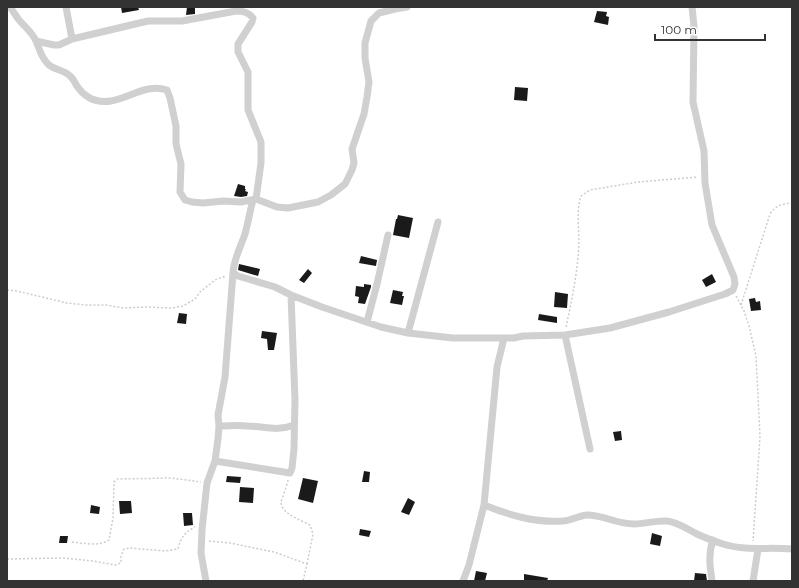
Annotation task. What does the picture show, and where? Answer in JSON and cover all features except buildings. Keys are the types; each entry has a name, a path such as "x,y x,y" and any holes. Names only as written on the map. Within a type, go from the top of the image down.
{"street":[{"path":"10,7 19,20 27,27 36,41 41,56 49,65 72,77 84,94 92,100 111,101 150,88 162,88 167,90 176,126 176,144 181,164 180,192 185,200 203,203 223,200 240,202 254,199 277,207 288,208 318,202 331,195 345,184 352,170 354,162 352,149 364,114 367,97 369,82 365,58 365,43 371,21 379,13 395,8 407,7"},
{"path":"66,7 72,38"},
{"path":"233,273 238,276 275,287 291,295 381,327 408,333 453,338 504,338 565,335 610,328 654,317 733,290 735,284 734,277 712,225 705,176 704,151 693,102 694,32 692,7"},
{"path":"36,41 59,45 72,38 148,21 182,20 236,11 243,11 250,14 253,18 238,44 238,48 241,61 248,72 248,110 262,142 261,163 254,199 233,265 225,377 218,415 219,426 215,461 207,483 201,539 201,553 206,581"},
{"path":"408,333 438,222"},
{"path":"367,322 388,235"},
{"path":"215,461 290,473 294,449 295,400 291,295"},
{"path":"565,335 590,449"},
{"path":"463,581 469,565 484,505 497,367 504,338"},
{"path":"219,426 248,426 272,429 285,428 294,425"},
{"path":"484,505 513,516 548,521 571,521 585,515 592,515 624,524 639,524 666,520 724,545 755,549 792,549"},
{"path":"712,581 709,557 713,540"},
{"path":"752,581 755,549"}],"path":[{"path":"565,335 575,280 579,243 578,204 581,196 590,190 638,182 705,176"},
{"path":"741,305 770,214 779,205 792,203"},
{"path":"7,290 86,305 106,305 123,308 172,308 183,306 195,299 200,292 215,280 233,273"},
{"path":"733,290 741,305 749,326 756,356 760,437 755,549"},
{"path":"290,473 281,501 282,508 310,525 313,534 303,581"},
{"path":"72,542 95,544 104,543 109,540 113,518 114,482 117,479 172,478 207,483"},
{"path":"7,559 63,558 115,565 121,563 121,556 124,549 130,548 165,551 178,549 180,540 185,533 195,528 203,519"},
{"path":"201,539 274,552 307,564"}]}
